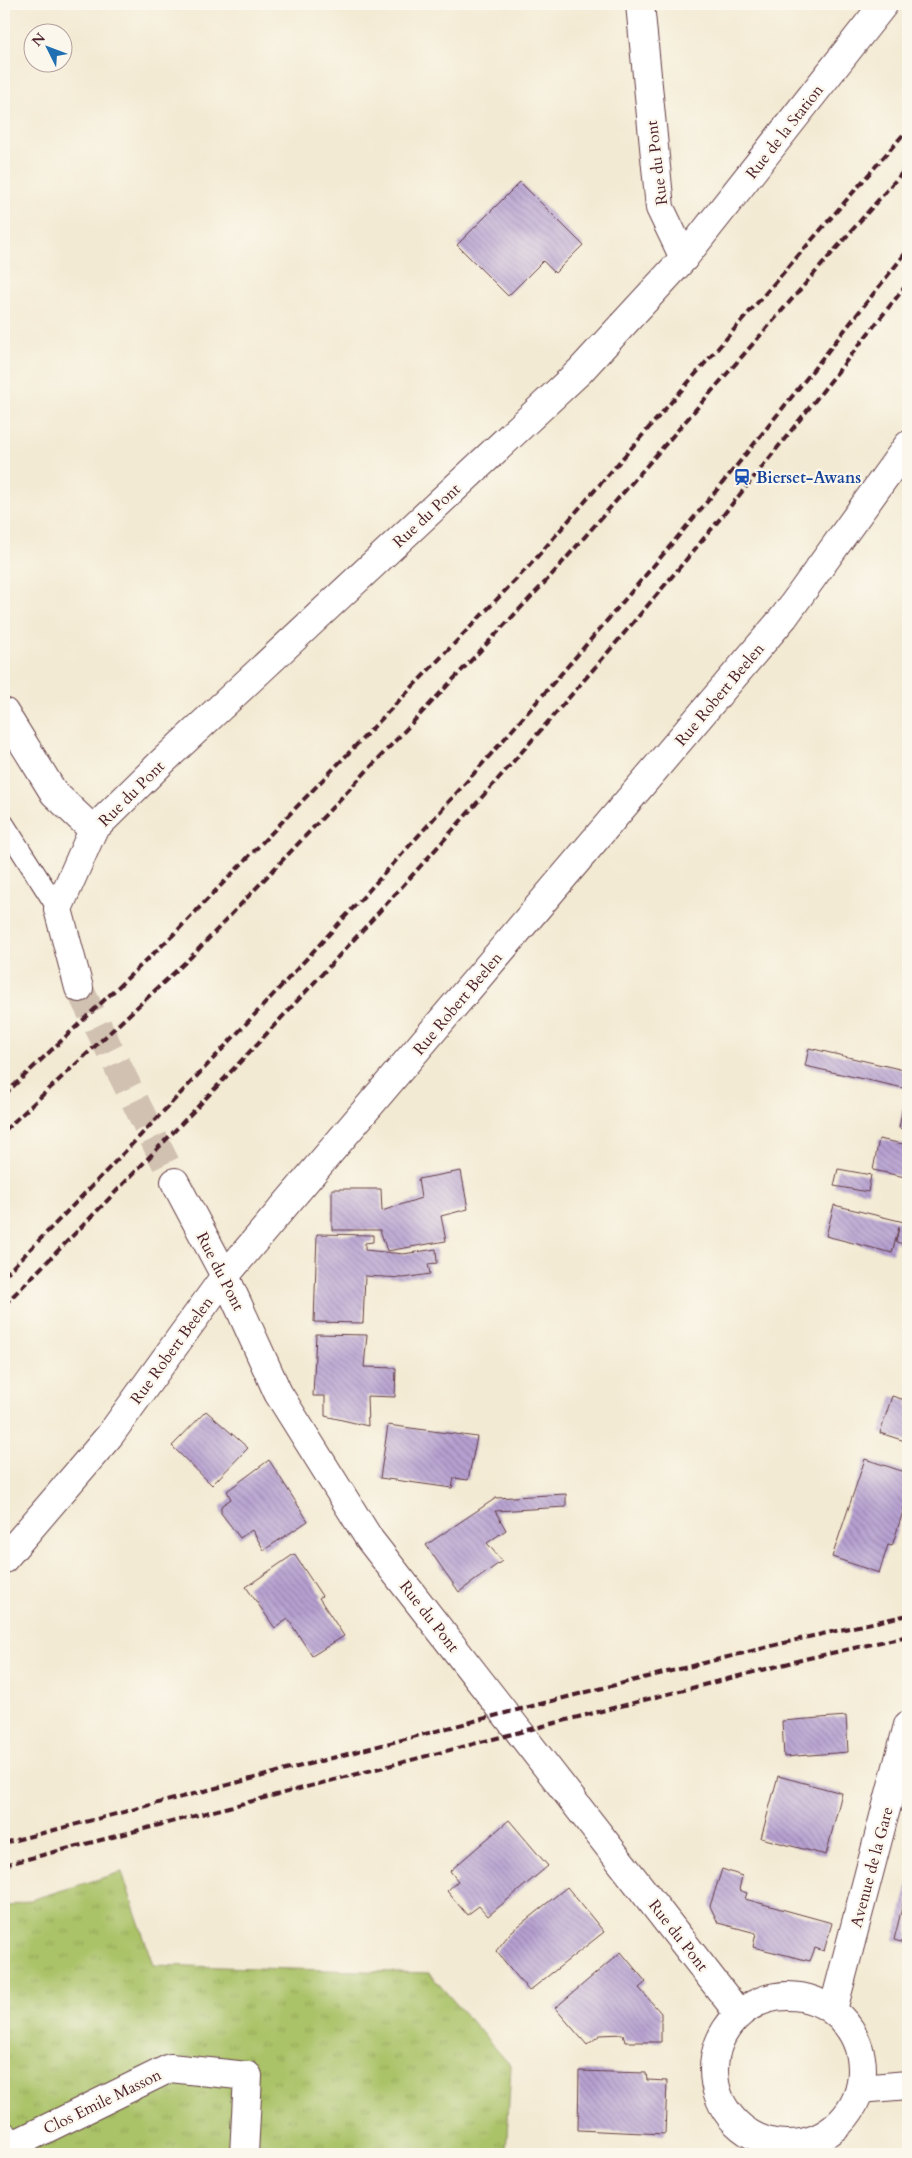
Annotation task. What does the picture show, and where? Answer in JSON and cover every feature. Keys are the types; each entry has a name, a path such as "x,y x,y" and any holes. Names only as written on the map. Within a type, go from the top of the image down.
{"street":[{"name":"Rue du Pont","path":"58,909 93,830 169,756 580,371 684,258 660,208 640,4"},
{"name":"Rue de la Station","path":"684,258 884,4"},
{"name":"Rue Robert Beelen","path":"4,1559 110,1435 225,1276 784,617 908,445"},
{"path":"4,712 54,794 93,830"},
{"path":"58,909 79,988"},
{"name":"Rue du Pont","path":"175,1182 225,1276 278,1392 370,1540 739,2014"},
{"name":"Avenue de la Gare","path":"833,2010 908,1725"},
{"path":"777,1996 800,1996 833,2010 853,2033 859,2046 862,2061 860,2089 844,2120 817,2139 766,2148 726,2111 715,2088 714,2061 721,2038 739,2014 754,2003 777,1996"},
{"name":"Clos Emile Masson","path":"4,2136 13,2145 170,2068 248,2076 244,2154"},
{"path":"860,2089 908,2085"}],"lane":[{"path":"4,824 58,909"}],"green space":[{"path":"122,1872 153,1965 429,1973 511,2066 506,2154 4,2154 4,1908"}],"building":[{"path":"520,182 583,245 555,273 543,261 508,296 457,245"},
{"path":"809,1048 908,1071 908,1089 805,1066"},
{"path":"904,1101 908,1102 908,1130 899,1128"},
{"path":"879,1139 908,1145 908,1164 905,1177 873,1170"},
{"path":"838,1169 871,1175 868,1192 834,1186"},
{"path":"461,1171 468,1209 441,1216 446,1241 387,1251 380,1230 332,1230 332,1189 381,1189 382,1211 421,1198 418,1179"},
{"path":"834,1205 908,1223 908,1245 896,1242 899,1227 892,1253 826,1236"},
{"path":"317,1234 373,1235 373,1242 365,1243 365,1250 403,1254 436,1249 437,1263 428,1264 430,1274 404,1278 365,1276 363,1323 314,1322"},
{"path":"316,1334 367,1335 364,1367 396,1368 395,1397 367,1396 368,1426 325,1416 325,1396 313,1396"},
{"path":"892,1396 908,1401 908,1442 880,1433"},
{"path":"206,1411 248,1448 212,1485 172,1446"},
{"path":"388,1425 477,1437 468,1480 454,1478 452,1488 380,1478"},
{"path":"865,1459 908,1473 908,1496 892,1546 888,1545 879,1573 832,1557"},
{"path":"269,1460 308,1521 264,1550 252,1530 240,1538 221,1513 221,1506 231,1499 227,1491"},
{"path":"566,1494 566,1507 495,1511 506,1530 487,1543 502,1561 459,1592 426,1545 496,1498"},
{"path":"294,1554 322,1596 319,1598 344,1636 312,1656 288,1619 275,1628 246,1587"},
{"path":"846,1716 848,1752 784,1757 782,1721"},
{"path":"778,1776 842,1793 826,1855 761,1838"},
{"path":"509,1820 548,1866 488,1916 479,1906 467,1915 447,1891 458,1881 450,1871"},
{"path":"722,1869 742,1876 739,1890 747,1893 745,1899 832,1923 824,1951 815,1948 810,1961 753,1947 756,1933 718,1923 710,1906"},
{"path":"908,1883 908,1944 894,1940"},
{"path":"567,1887 604,1932 529,1991 496,1951 511,1932"},
{"path":"621,1952 646,1982 639,1988 661,2013 661,2042 625,2042 623,2034 600,2035 587,2045 555,2008"},
{"path":"579,2071 646,2073 647,2080 667,2081 665,2134 578,2130"}],"tunnel":[{"path":"79,988 175,1182"}],"railway":[{"path":"4,1095 173,935 530,565 908,129"},
{"path":"4,1131 192,956 548,579 908,166"},
{"path":"4,1276 187,1087 454,796 711,497 908,250"},
{"path":"4,1305 191,1114 463,819 638,617 724,514 908,283"},
{"path":"4,1843 575,1695 804,1638 908,1615"},
{"path":"4,1865 809,1658 908,1636"}],"place":[{"name":"Bierset-Awans","path":"742,477"}]}
